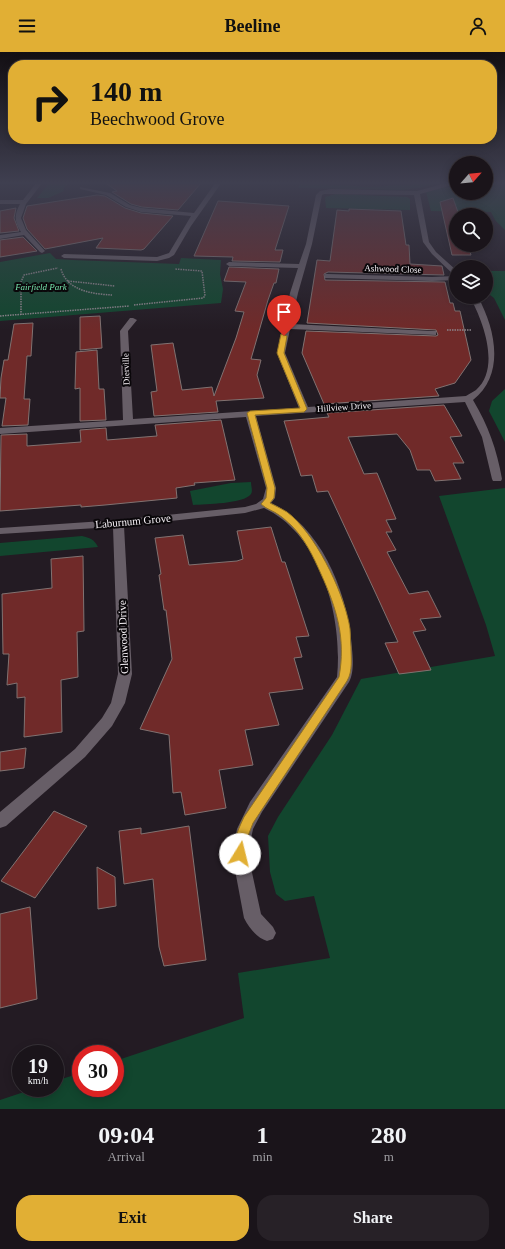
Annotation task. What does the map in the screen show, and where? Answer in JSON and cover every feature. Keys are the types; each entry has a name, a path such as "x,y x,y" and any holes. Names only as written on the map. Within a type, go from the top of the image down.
{"street":[{"path":"66,256 161,258 172,254 183,231"},
{"path":"304,409 280,353 301,266 310,244 312,231"},
{"path":"424,231 426,242 434,253 449,267"},
{"path":"0,237 24,233 42,251"},
{"path":"229,264 301,266"},
{"name":"Ashwood Close","path":"328,276 449,278"},
{"name":"Hillview Drive","path":"0,431 304,409 468,399 486,391 494,383 500,373 501,362 496,341 478,304"},
{"name":"Dierville","path":"128,422 124,331 133,320"},
{"path":"286,326 433,333"},
{"path":"468,399 486,430 497,478"},
{"path":"250,413 271,488 270,498 265,504 283,514 290,520 304,535 313,548 338,601 344,624 347,649 347,663 344,678 256,807 242,836 240,854 253,918 267,933"},
{"name":"Laburnum Grove","path":"0,531 118,523 245,510 265,504"},
{"name":"Glenwood Drive","path":"0,821 49,780 94,739 116,707 122,692 125,674 118,523"}],"path":[{"path":"66,256 61,268 61,274 65,281 84,290 112,295"},
{"path":"21,314 21,282 24,275 61,268"},
{"path":"0,316 203,298 202,271 170,269"},
{"path":"65,281 115,286"},
{"path":"433,333 449,330 492,331"}],"green space":[{"name":"Fairfield Park","path":"50,253 56,259 72,260 179,264 181,258 221,260 220,274 223,289 221,303 0,321 0,262"},
{"path":"493,271 505,271 505,320 494,298"},
{"path":"505,389 505,442 489,411 492,401"},
{"path":"251,482 252,493 241,500 224,503 193,505 190,491 231,483"},
{"path":"505,488 505,1109 0,1109 0,1100 12,1096 64,1097 64,1078 72,1076 72,1097 124,1097 124,1058 244,1018 238,973 330,958 314,896 285,901 276,894 270,872 268,836 278,817 332,735 361,679 495,656 486,625 439,496"},
{"path":"82,536 92,539 98,547 0,556 0,543"}],"building":[{"path":"0,231 16,231 0,233"},
{"path":"29,231 160,231 144,249 141,250 96,248 103,238 45,249"},
{"path":"205,231 281,231 275,250 283,250 280,262 232,261 233,257 194,256"},
{"path":"334,231 404,231 406,245 409,245 410,264 442,266 444,275 328,272 324,274 325,280 445,282 449,304 453,304 455,311 460,311 471,360 455,383 435,389 439,396 324,404 302,353 306,331 438,335 436,330 307,323 317,260 330,261"},
{"path":"447,231 449,231 449,242"},
{"path":"23,237 37,251 0,257 0,240"},
{"path":"451,252 470,252 471,255 452,255"},
{"path":"229,267 279,269 276,283 274,283 268,300 251,359 261,360 257,375 264,398 216,401 218,412 154,416 151,392 157,391 151,345 173,343 182,390 212,387 214,396 236,338 244,312 235,311 246,282 224,281"},
{"path":"100,316 102,348 80,350 80,317"},
{"path":"33,323 31,356 27,356 24,399 30,399 28,425 2,426 6,398 0,398 1,378 4,360 8,360 14,324"},
{"path":"97,350 99,389 104,389 106,420 80,421 80,388 75,389 76,352"},
{"path":"444,405 462,436 450,437 464,463 453,463 461,479 435,481 430,470 417,470 410,450 397,434 348,437 364,474 377,473 396,519 386,520 392,532 386,532 396,550 387,552 409,594 428,591 441,617 420,619 426,630 413,632 431,670 399,674 385,643 398,642 328,491 317,492 312,475 301,476 284,421 329,417 327,413"},
{"path":"221,420 235,480 194,483 195,485 176,488 177,498 81,507 81,505 0,511 1,435 27,434 27,446 81,442 80,430 106,428 107,440 157,436 155,425"},
{"path":"271,527 282,562 285,562 309,636 296,637 302,657 294,658 303,689 269,693 279,725 245,730 253,765 219,770 226,808 185,815 181,792 173,793 169,735 140,729 172,659 155,538 183,535 189,565 237,561 243,559 237,531"},
{"path":"83,556 84,631 77,632 78,677 61,680 62,732 24,737 25,697 17,698 17,683 7,685 9,654 3,654 2,594 52,588 51,559"},
{"path":"26,748 24,768 0,771 0,752"},
{"path":"54,811 87,826 35,898 1,881"},
{"path":"189,826 206,960 164,966 159,947 153,879 124,884 119,831 141,828 141,834"},
{"path":"97,867 115,877 116,906 98,909"},
{"path":"30,907 37,999 0,1008 0,914"}],"route":[{"path":"240,854 242,836 248,821 344,678 347,663 344,624 338,601 318,556 293,522 283,514 265,504 272,494 250,413 304,409 280,353 284,336"}]}
